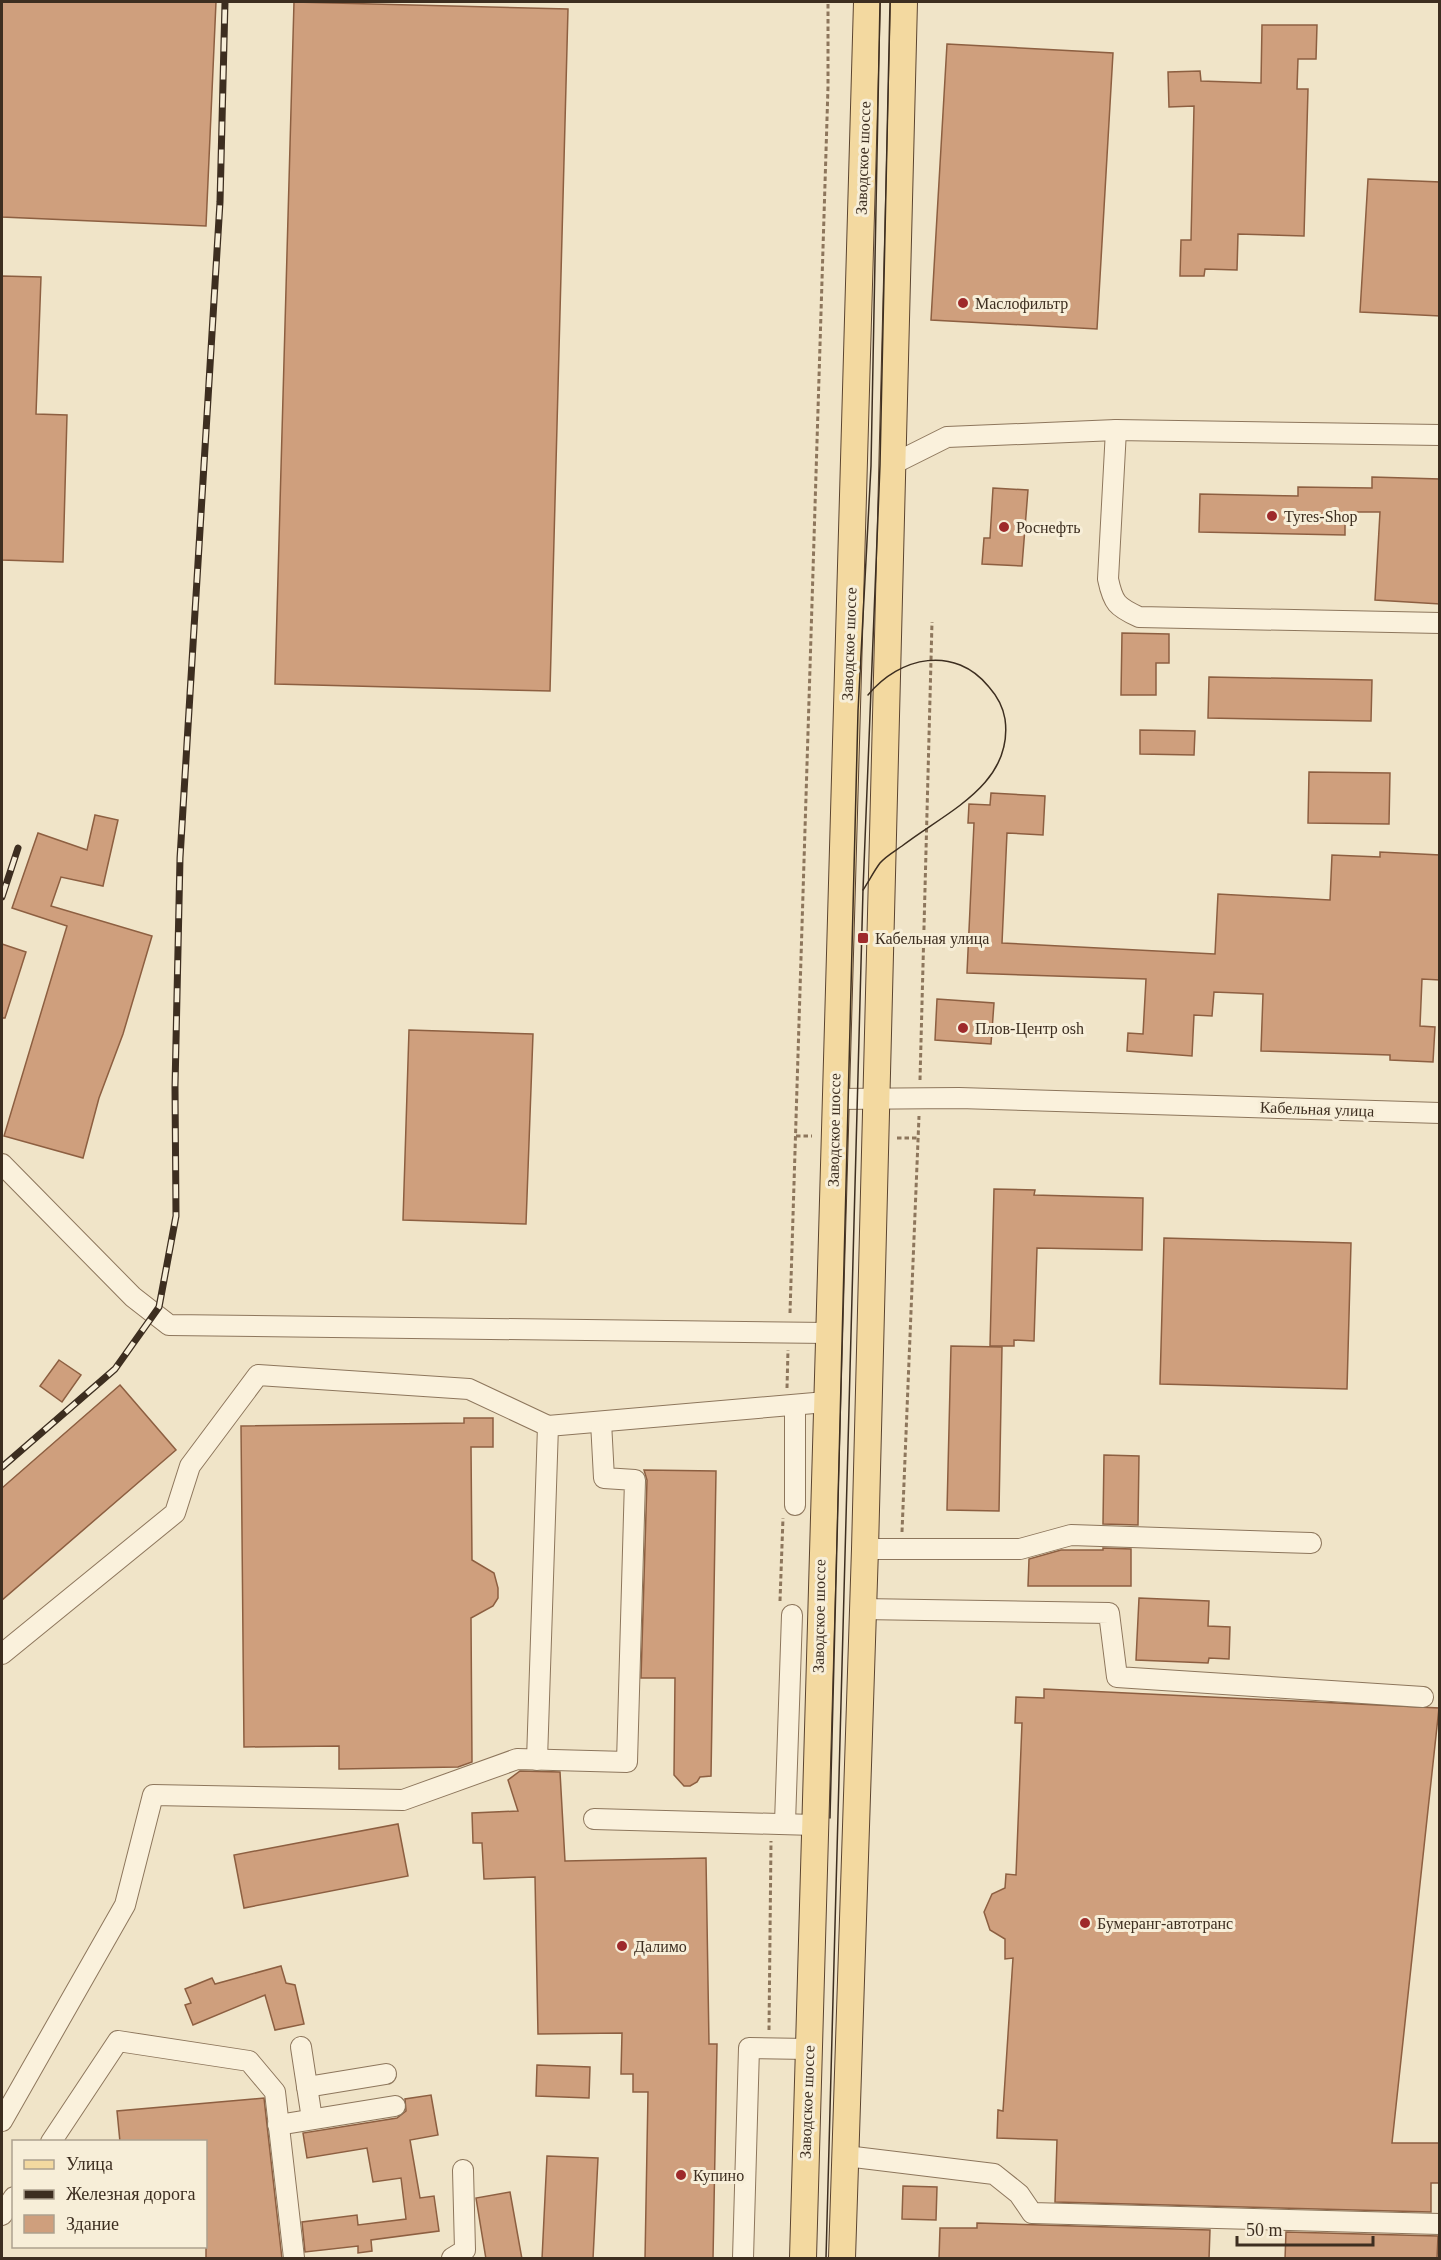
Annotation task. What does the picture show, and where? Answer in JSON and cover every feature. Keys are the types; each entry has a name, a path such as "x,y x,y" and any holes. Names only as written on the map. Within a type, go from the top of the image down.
{"main road":[{"name":"Заводское шоссе","path":"802,2259 867,2"},
{"path":"842,2259 865,1549 904,2"},
{"path":"854,467 893,464"}],"street":[{"path":"893,464 947,437 1116,430 1440,435"},
{"path":"1116,430 1108,579 1118,608 1139,617 1440,622"},
{"name":"Кабельная улица","path":"834,1099 875,1097 1440,1113"},
{"path":"2,1164 133,1297 169,1326 828,1333"},
{"path":"2,1654 175,1513 190,1466 258,1376 469,1389 548,1426 826,1402"},
{"path":"789,1509 791,1406"},
{"path":"2,2121 125,1905 153,1794 403,1800 517,1760 627,1762 635,1480 604,1478 601,1422"},
{"path":"537,1760 548,1426"},
{"path":"865,1549 1020,1549 1071,1535 1311,1543"},
{"path":"862,1609 1109,1613 1117,1677 1423,1697"},
{"path":"778,1823 786,1612"},
{"path":"594,1819 814,1825"},
{"path":"52,2140 118,2041 249,2061 275,2092 294,2259"},
{"path":"301,2047 312,2119"},
{"path":"743,2259 749,2048 808,2049"},
{"path":"307,2087 386,2074"},
{"path":"278,2124 395,2106"},
{"path":"846,2156 994,2174 1018,2194 1032,2213 1440,2224"},
{"path":"452,2259 465,2250 463,2170"},
{"path":"2,2215 12,2200"}],"path":[{"path":"791,1406 789,1334 828,99 828,2"},
{"path":"786,1612 789,1509"},
{"path":"769,2049 778,1823"}],"building":[{"path":"2,2 216,2 206,226 2,217"},
{"path":"294,2 568,9 550,691 275,684"},
{"path":"1262,25 1317,25 1316,59 1298,59 1297,89 1308,89 1304,236 1238,234 1237,270 1205,269 1204,276 1180,276 1181,240 1191,240 1194,106 1169,107 1168,72 1200,71 1201,81 1261,83"},
{"path":"947,44 1113,53 1097,329 931,320"},
{"path":"1368,179 1440,182 1440,316 1360,312"},
{"path":"2,276 41,277 36,414 67,415 63,562 2,560"},
{"path":"1372,477 1440,479 1440,604 1375,600 1380,512 1345,512 1345,535 1199,532 1200,494 1298,496 1298,487 1372,488"},
{"name":"Роснефть","path":"993,488 1028,490 1022,566 982,564 984,538 990,538"},
{"path":"1122,633 1169,634 1169,663 1156,663 1156,695 1121,695"},
{"path":"1209,677 1372,680 1371,721 1208,718"},
{"path":"1140,730 1195,731 1194,755 1140,754"},
{"path":"1309,772 1390,773 1389,824 1308,823"},
{"path":"991,793 1045,796 1043,835 1007,833 1002,943 1215,954 1218,894 1330,900 1332,855 1380,857 1380,852 1440,855 1440,980 1422,979 1420,1026 1435,1027 1433,1062 1390,1060 1390,1055 1261,1051 1263,994 1214,992 1212,1016 1194,1015 1192,1056 1127,1051 1128,1033 1143,1034 1146,979 967,973 974,823 968,823 969,804 990,805"},
{"path":"95,815 118,820 103,886 61,877 51,906 152,936 123,1034 99,1098 83,1158 4,1136 67,926 12,908 38,833 87,850"},
{"path":"2,944 26,952 5,1018 2,1018"},
{"path":"937,999 994,1003 991,1044 935,1040"},
{"path":"409,1030 533,1034 526,1224 403,1220"},
{"path":"994,1189 1035,1190 1034,1195 1143,1198 1142,1250 1037,1248 1034,1341 1014,1340 1014,1346 990,1346"},
{"path":"1164,1238 1351,1243 1347,1389 1160,1384"},
{"path":"951,1346 1002,1347 999,1511 947,1510"},
{"path":"59,1360 81,1375 62,1402 40,1386"},
{"path":"120,1385 176,1450 2,1600 2,1488"},
{"path":"464,1418 493,1418 493,1447 471,1447 472,1560 494,1573 498,1588 498,1598 493,1606 471,1618 472,1762 458,1767 339,1769 339,1746 244,1747 241,1426 464,1423"},
{"path":"1104,1455 1139,1456 1138,1525 1103,1524"},
{"path":"644,1470 716,1471 711,1776 700,1777 690,1786 684,1786 674,1775 675,1678 641,1678 647,1480"},
{"path":"1103,1548 1131,1549 1131,1586 1028,1586 1029,1559 1061,1550 1103,1550"},
{"path":"1139,1598 1209,1601 1208,1626 1230,1627 1229,1659 1209,1658 1208,1663 1136,1660"},
{"path":"1044,1689 1439,1708 1392,2143 1440,2143 1440,2183 1431,2183 1431,2212 1055,2202 1057,2140 997,2138 998,2110 1003,2111 1013,1958 1005,1959 1005,1939 990,1930 984,1912 992,1894 1005,1888 1006,1874 1016,1875 1022,1723 1015,1723 1016,1697 1044,1698"},
{"path":"520,1771 560,1772 565,1861 706,1858 709,2044 717,2044 713,2259 645,2259 648,2092 633,2092 633,2074 621,2074 622,2033 538,2034 535,1877 484,1879 482,1843 473,1843 472,1813 518,1811 508,1780"},
{"path":"398,1824 408,1876 244,1908 234,1855"},
{"path":"281,1966 286,1983 295,1985 304,2024 275,2030 265,1995 193,2025 185,2005 191,2003 185,1989 212,1978 215,1984"},
{"path":"537,2065 590,2067 589,2098 536,2096"},
{"path":"431,2095 438,2135 410,2140 420,2198 434,2196 439,2231 371,2240 372,2251 358,2253 358,2246 305,2252 302,2222 357,2215 358,2225 406,2219 401,2178 373,2182 367,2148 307,2158 303,2133 397,2118 406,2111 405,2099"},
{"path":"264,2098 282,2259 206,2259 207,2140 120,2140 117,2111"},
{"path":"547,2156 598,2158 593,2259 542,2259"},
{"path":"903,2186 937,2187 936,2220 902,2219"},
{"path":"510,2192 522,2259 486,2259 476,2198"},
{"path":"977,2223 1210,2230 1209,2259 939,2259 940,2228 977,2228"},
{"path":"1286,2232 1438,2236 1437,2259 1285,2259"}],"tram line":[{"path":"830,1818 858,711 871,466 880,2"},
{"path":"826,2258 863,890 880,465 890,2"},
{"path":"863,890 885,858 973,795 999,762 1005,742 1005,719 997,698 975,674 960,665 944,661 911,664 896,671 868,695"}],"railway":[{"path":"2,1467 115,1369 159,1307 176,1216 175,1087 180,858 220,202 225,2"},
{"path":"2,897 18,848"}],"place":[{"name":"Маслофильтр","path":"963,303"},
{"name":"Tyres-Shop","path":"1272,516"},
{"name":"Роснефть","path":"1004,527"},
{"name":"Кабельная улица","path":"863,938"},
{"name":"Плов-Центр osh","path":"963,1028"},
{"name":"Бумеранг-автотранс","path":"1085,1923"},
{"name":"Далимо","path":"622,1946"},
{"name":"Купино","path":"681,2175"}]}
